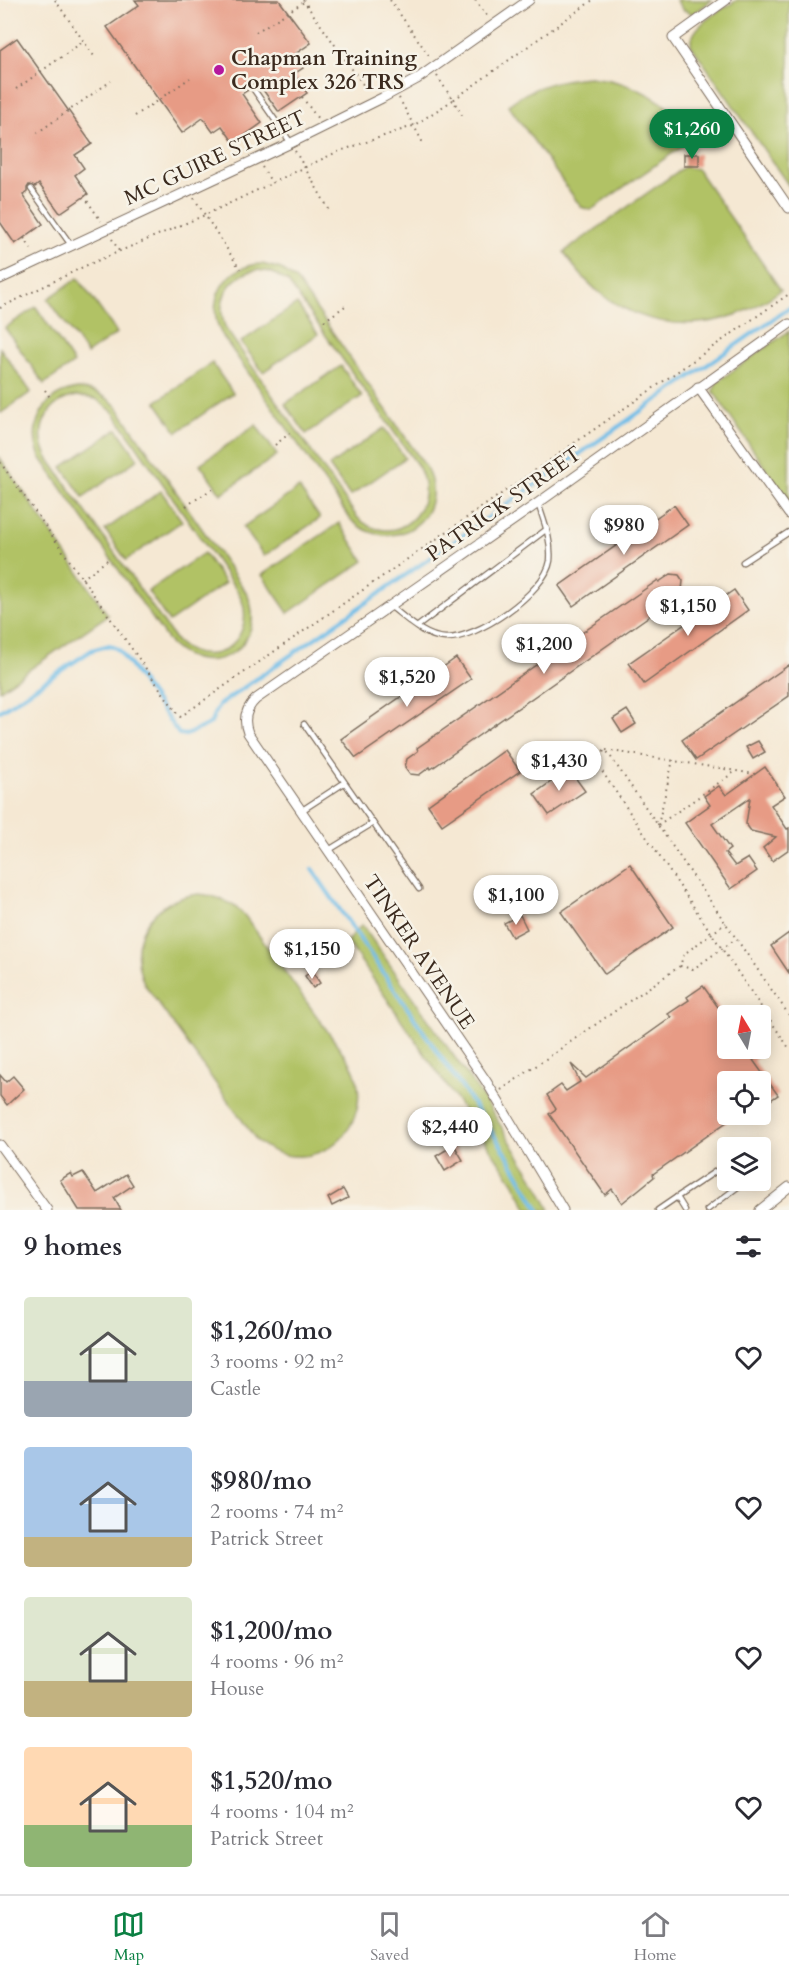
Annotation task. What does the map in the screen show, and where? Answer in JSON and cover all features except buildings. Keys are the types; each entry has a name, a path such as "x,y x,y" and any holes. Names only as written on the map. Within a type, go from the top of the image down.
{"street":[{"path":"726,0 673,38 789,208"},
{"name":"MC GUIRE STREET","path":"0,279 291,144 395,90 432,68 524,1"},
{"name":"PATRICK STREET","path":"244,717 256,699 538,503 789,324"},
{"path":"698,387 789,514"},
{"name":"TINKER AVENUE","path":"244,717 248,733 494,1095 563,1210"},
{"path":"0,1146 47,1210"},
{"path":"760,1210 789,1187"}],"lane":[{"path":"252,87 291,144"},
{"path":"31,189 71,245"},
{"path":"390,606 428,634 444,638 462,637 500,617 521,602 546,572 550,561 547,529 538,503"},
{"path":"418,626 547,529"},
{"path":"743,562 789,532"},
{"path":"303,724 419,889"},
{"path":"301,811 344,783"},
{"path":"328,851 373,824"},
{"path":"658,1210 717,1170"},
{"path":"707,1210 732,1191"},
{"path":"677,1197 685,1210"}],"path":[{"path":"55,0 96,60"},
{"path":"390,0 430,58 426,61 462,115"},
{"path":"475,0 489,17"},
{"path":"0,308 85,266 205,215 337,152 413,126 593,0"},
{"path":"256,32 303,1 369,93"},
{"path":"16,89 84,41"},
{"path":"135,116 190,78"},
{"path":"37,133 111,81"},
{"path":"395,90 423,143"},
{"path":"302,97 318,119"},
{"path":"291,144 330,211"},
{"path":"189,191 240,269"},
{"path":"24,238 34,253 26,257"},
{"path":"0,462 180,717 789,294"},
{"path":"324,321 348,304"},
{"path":"45,390 51,399"},
{"path":"275,445 290,433"},
{"path":"186,506 212,489"},
{"path":"82,579 110,558"},
{"path":"606,750 789,1015"},
{"path":"755,774 606,750 593,758 789,1048"},
{"path":"658,825 674,760"},
{"path":"658,825 736,771"},
{"path":"494,1095 680,966 684,954 726,923"},
{"path":"680,966 693,969 736,939"}],"green space":[{"path":"676,0 712,0 693,14 683,10"},
{"path":"737,0 789,0 789,186 691,45 692,38 701,25"},
{"path":"590,77 621,83 649,95 674,113 694,138 591,210 581,207 508,105 537,88"},
{"path":"684,167 697,169 781,290 753,308 723,319 693,323 664,322 635,314 608,299 584,279 564,252"},
{"path":"262,264 281,269 297,281 426,467 432,485 431,502 425,516 414,527 400,533 384,535 367,531 351,520 222,335 215,310 217,298 228,278 249,266","holes":["257,270 271,272 288,282 418,466 424,482 424,497 419,511 410,521 398,528 385,530 371,527 357,517 226,329 222,309 223,300 231,284 247,273"]},
{"path":"78,278 117,333 87,354 48,299"},
{"path":"297,304 318,334 263,372 241,342"},
{"path":"36,307 74,363 44,384 5,328"},
{"path":"789,331 789,503 713,391 717,382"},
{"path":"0,348 31,392 1,413 0,412"},
{"path":"212,363 233,393 177,432 156,402"},
{"path":"341,366 362,396 306,434 285,404"},
{"path":"78,389 94,392 109,399 117,407 246,592 252,611 251,627 245,641 234,652 220,659 204,660 187,656 171,645 40,457 36,445 36,434 41,413 55,397","holes":["77,396 96,399 113,412 238,592 244,608 244,623 239,636 230,646 219,652 206,655 191,651 177,642 48,458 44,448 42,428 50,411 57,404"]},
{"path":"256,425 277,455 221,494 200,464"},
{"path":"384,428 405,458 350,496 329,466"},
{"path":"117,429 138,459 83,497 62,467"},
{"path":"0,458 108,615 0,690"},
{"path":"299,488 320,518 264,556 243,527"},
{"path":"161,491 182,521 126,560 105,530"},
{"path":"339,523 364,561 288,613 262,575"},
{"path":"204,553 225,583 169,622 148,591"},
{"path":"199,894 224,900 245,916 351,1064 358,1087 357,1108 349,1127 336,1142 319,1152 299,1156 278,1153 257,1141 145,985 139,969 138,953 140,938 146,924 155,913 168,904 182,897"},
{"path":"362,925 486,1102 550,1210 528,1210 513,1182 347,941"}],"waterway":[{"path":"0,711 92,650 110,645 119,650 179,734 186,735 211,723 219,705 789,308"},
{"path":"312,869 506,1153 539,1210"}],"place":[{"name":"Chapman Training Complex 326 TRS","path":"219,70"}]}
